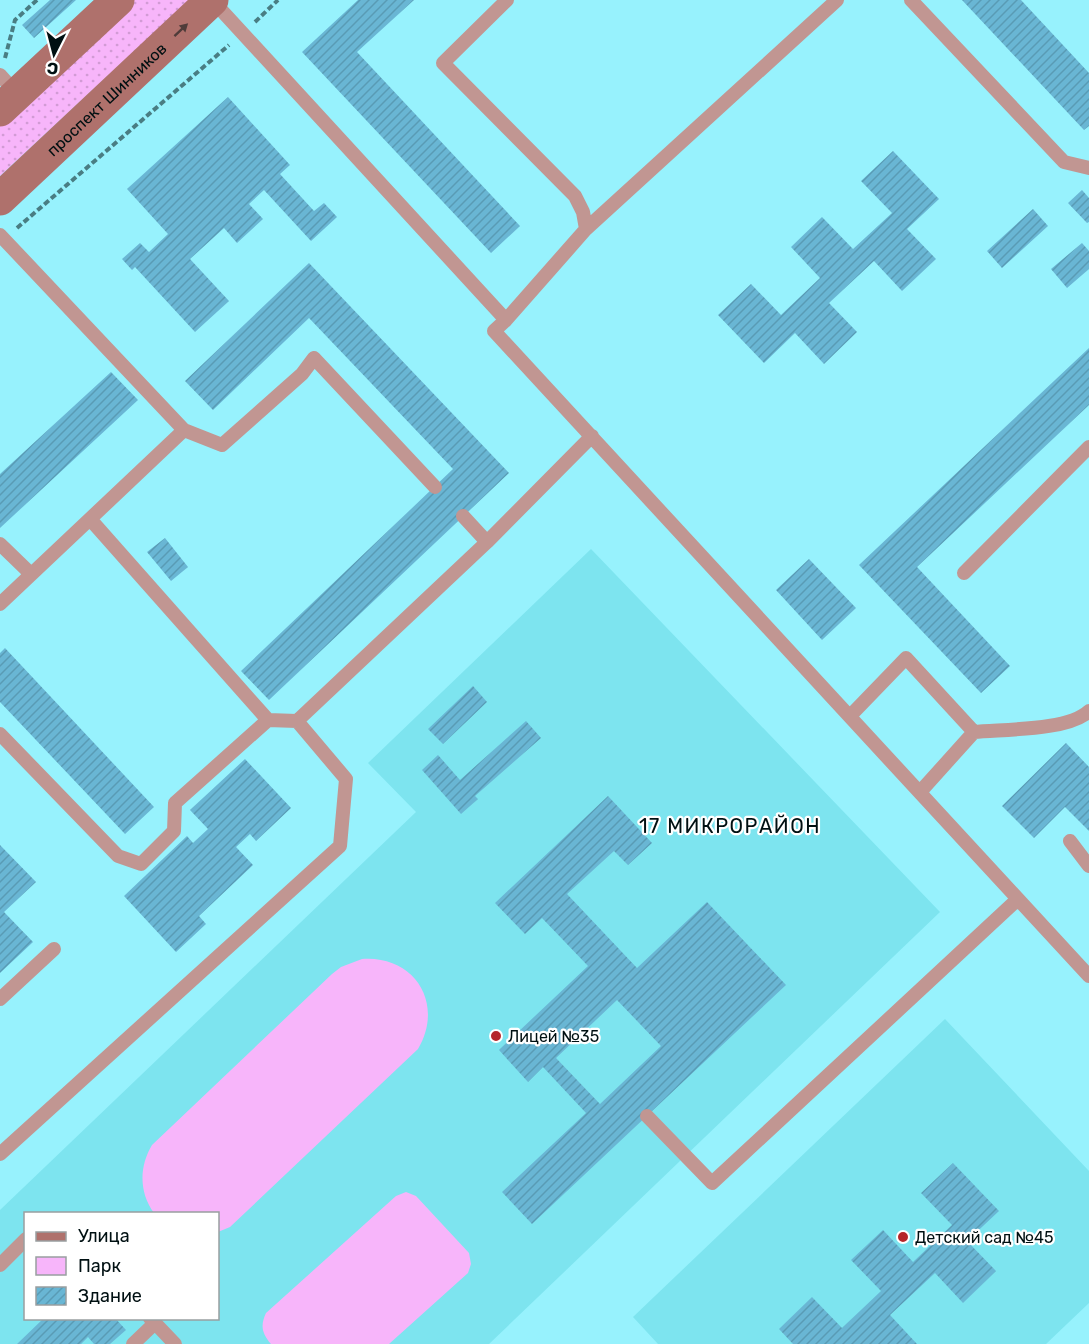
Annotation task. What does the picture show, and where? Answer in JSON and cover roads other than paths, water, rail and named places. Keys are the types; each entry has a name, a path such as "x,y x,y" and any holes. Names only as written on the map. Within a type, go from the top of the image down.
{"street":[{"path":"5,87 118,0"},
{"name":"проспект Шинников","path":"0,199 212,0"}],"lane":[{"path":"212,0 506,320"},
{"path":"507,0 443,63 575,196 583,212 586,230"},
{"path":"837,0 586,230 494,331 1089,976"},
{"path":"911,0 1064,162 1089,168"},
{"path":"2,238 184,430 222,445 302,374 314,358 435,487"},
{"path":"0,604 184,430"},
{"path":"0,734 118,856 141,864 174,831 175,803 268,720 297,721 487,542 592,436"},
{"path":"964,573 1089,447"},
{"path":"463,516 487,542"},
{"path":"90,519 268,720"},
{"path":"0,544 31,574"},
{"path":"850,716 906,658 974,732"},
{"path":"920,792 974,732 1062,724 1083,716 1089,711"},
{"path":"0,1154 340,846 346,778 297,721"},
{"path":"1070,841 1089,866"},
{"path":"647,1116 712,1184 1018,899"},
{"path":"0,999 54,949"},
{"path":"0,1265 24,1241"},
{"path":"133,1344 152,1321 175,1344"}],"place":[{"name":"Лицей №35","path":"496,1036"},
{"name":"Детский сад №45","path":"903,1237"}],"district":[{"name":"17 МИКРОРАЙОН","path":"730,826"}]}
